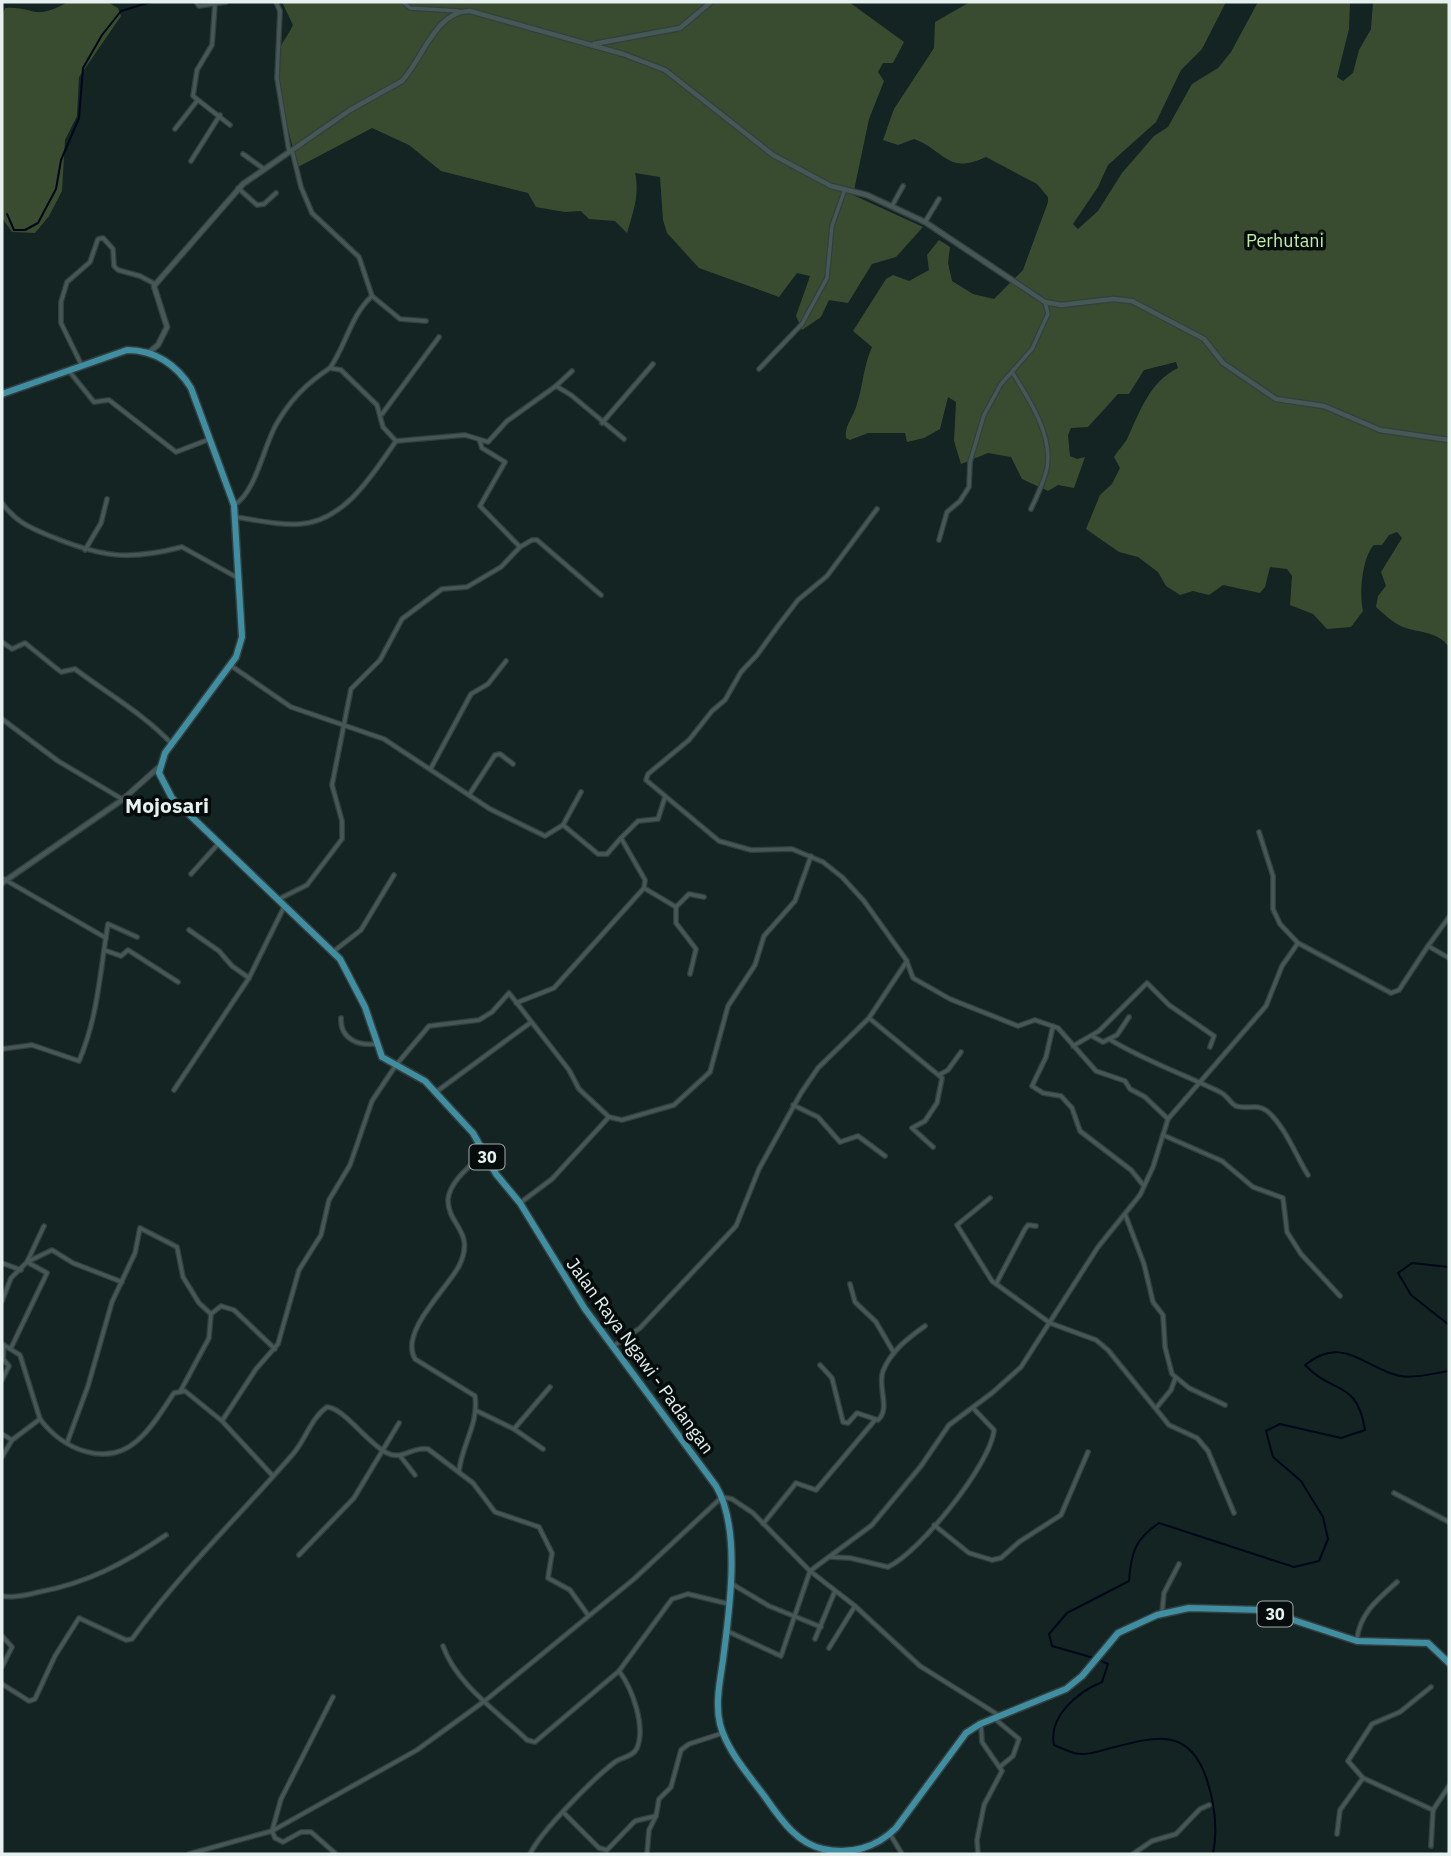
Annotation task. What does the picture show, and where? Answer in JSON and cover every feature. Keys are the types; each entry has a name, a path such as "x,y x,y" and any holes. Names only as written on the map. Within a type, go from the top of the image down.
{"highway":[{"path":"2,394 120,352 148,353 173,366 186,380 234,505 240,579 241,644 230,666 172,744 159,767"},
{"name":"Jalan Raya Ngawi - Padangan","path":"159,767 160,778 168,793 284,907 334,951 361,998 382,1057 415,1074 436,1092 473,1133 496,1174 520,1203 571,1288 722,1497 727,1516 732,1584 718,1702 723,1733 776,1813 804,1842 830,1851 855,1851 877,1843 890,1834 957,1742 981,1724 1062,1691 1088,1669 1118,1633 1162,1614"},
{"name":"30","path":"1162,1614 1208,1606 1263,1610 1357,1641 1427,1643 1449,1663"}],"street":[{"path":"196,2 198,6 226,2"},
{"path":"276,2 280,10 278,89 301,187 312,213 359,257 372,296 404,321 426,321"},
{"path":"403,2 410,8 498,16 665,70 773,155 831,186 892,206 925,222 1045,302 1066,305 1113,299 1132,301 1204,339 1223,363 1271,397 1324,406 1380,430 1449,440"},
{"path":"591,45 680,28 711,2"},
{"path":"215,5 212,46 196,73 193,96 230,125"},
{"path":"148,353 156,348 167,327 154,289 155,284 238,188 378,93 402,81 416,65 443,21 458,11"},
{"path":"174,129 198,100"},
{"path":"191,162 220,115"},
{"path":"243,154 250,162 256,161 264,169"},
{"path":"892,206 904,186"},
{"path":"238,188 257,205 264,204 276,193"},
{"path":"759,369 802,324 827,278 832,226 845,189"},
{"path":"925,222 939,199"},
{"path":"82,366 61,323 61,302 67,282 90,262 98,239 103,238 110,244 114,266 118,270 155,284"},
{"path":"234,505 245,494 276,424 295,396 330,368 346,343 357,312 372,296"},
{"path":"939,540 947,512 956,505 969,487 970,462 984,415 1001,384 1030,353 1045,324 1048,311 1045,302"},
{"path":"382,414 439,337"},
{"path":"602,423 653,364"},
{"path":"330,368 341,370 377,404 382,414 383,427 396,441"},
{"path":"69,371 94,402 109,400 176,452 210,439"},
{"path":"236,517 304,524 334,511 363,487 396,441 465,435 480,442 491,440 507,421 556,386 572,371"},
{"path":"1012,372 1031,401 1046,449 1047,468 1031,509"},
{"path":"556,386 624,439"},
{"path":"480,442 482,448 505,462 480,506 520,547"},
{"path":"85,550 101,523 107,499"},
{"path":"2,503 22,525 85,550 109,556 135,557 182,547 240,579"},
{"path":"877,509 827,576 798,600 778,625 761,652 741,672 725,700 712,711 689,740 648,774 646,782 719,841 751,850 785,849 811,856 849,884 907,961 913,978 950,999 1017,1026 1035,1020 1061,1030 1096,1071 1125,1081 1130,1090 1145,1097 1168,1119"},
{"path":"277,900 307,885 342,839 342,821 332,785 346,724 349,692 380,660 402,619 442,589 467,587 501,567 520,547 532,540 537,540 601,594"},
{"path":"2,642 12,649 23,642 59,671 75,669 121,704 146,717 172,744"},
{"path":"431,768 471,694 488,684 506,662"},
{"path":"230,666 291,707 346,724 384,740 496,812 545,836 562,825 581,792"},
{"path":"2,719 58,761 122,800"},
{"path":"470,795 495,755 500,754 513,764"},
{"path":"106,938 3,880 122,800 159,767"},
{"path":"562,825 598,854 607,854 638,821 658,819 664,797"},
{"path":"1259,832 1273,876 1273,909 1281,926 1296,938 1298,943 1391,993 1399,990 1449,917"},
{"path":"516,1003 554,988 644,888 645,880 621,838"},
{"path":"191,874 219,842"},
{"path":"222,1421 256,1370 275,1349 301,1264 321,1236 329,1200 350,1166 370,1105 396,1065 429,1026 479,1020 492,1012 509,993 569,1070 579,1089 608,1117 622,1120 674,1105 710,1072 728,1006 755,965 764,936 795,901 811,856"},
{"path":"334,951 360,930 394,875"},
{"path":"644,888 676,907"},
{"path":"690,974 696,949 677,923 676,907 689,894 704,897"},
{"path":"174,1090 249,978 284,907"},
{"path":"2,1049 32,1045 79,1061 91,1027 109,923 137,937"},
{"path":"189,930 219,951 232,966 249,978"},
{"path":"726,1631 779,1657 810,1571 876,1521 949,1425 1018,1371 1098,1247 1144,1186 1168,1119 1266,1006 1282,966 1298,943"},
{"path":"1427,946 1449,958"},
{"path":"104,950 121,956 128,950 178,982"},
{"path":"612,1347 640,1328 736,1226 755,1178 793,1105 818,1068 869,1018 907,961"},
{"path":"1073,1046 1092,1036 1147,982 1169,1006 1214,1036 1210,1047"},
{"path":"1092,1036 1101,1042 1117,1035 1129,1017"},
{"path":"341,1018 345,1035 363,1043 377,1044"},
{"path":"869,1018 942,1080 937,1103 925,1121 912,1128 933,1147"},
{"path":"436,1092 530,1022"},
{"path":"1053,1026 1046,1057 1032,1086 1043,1093 1060,1096 1072,1108 1080,1130 1130,1170 1144,1186"},
{"path":"1109,1039 1125,1051 1145,1057 1199,1085 1219,1092 1236,1106 1253,1106 1267,1111 1308,1175"},
{"path":"939,1075 948,1070 961,1052"},
{"path":"793,1105 818,1117 840,1142 858,1136 885,1156"},
{"path":"520,1203 552,1179 608,1117"},
{"path":"1163,1135 1222,1161 1253,1186 1283,1198 1287,1233 1301,1254 1340,1296"},
{"path":"459,1471 461,1456 475,1425 477,1411 474,1393 415,1359 411,1352 415,1329 455,1273 465,1249 464,1237 448,1201 451,1191 485,1152"},
{"path":"990,1198 957,1225 996,1284 1050,1323 1096,1340 1157,1407 1172,1428 1197,1437 1208,1451 1234,1513"},
{"path":"1125,1214 1144,1264 1153,1302 1163,1315 1165,1347 1175,1379 1171,1390 1157,1407"},
{"path":"2,1301 13,1275 27,1262 44,1226"},
{"path":"996,1284 1025,1229 1028,1226 1036,1226"},
{"path":"67,1443 88,1386 112,1302 135,1253 138,1230 142,1228 177,1247 183,1277 199,1303 211,1314"},
{"path":"27,1262 52,1250 73,1263 122,1282"},
{"path":"11,1348 46,1276 45,1270 27,1262"},
{"path":"2,1263 21,1270"},
{"path":"850,1284 855,1302 876,1322 894,1353"},
{"path":"2,1380 9,1366 3,1359 3,1344 22,1358 40,1419 67,1443 89,1455 124,1449 146,1433 174,1393 181,1390 209,1338 211,1314 221,1306 231,1308 275,1349"},
{"path":"820,1365 832,1378 843,1422 848,1423 858,1413 875,1420 881,1419 881,1376 894,1353 925,1326"},
{"path":"1175,1379 1225,1405"},
{"path":"514,1429 550,1387"},
{"path":"181,1390 190,1393 222,1421 273,1476"},
{"path":"2,1684 29,1701 35,1699 55,1656 79,1618 126,1640 132,1639 164,1595 273,1476 327,1406 338,1410 382,1450 401,1457 415,1475"},
{"path":"828,1557 850,1558 888,1567 934,1525 958,1498 989,1451 994,1430 973,1408"},
{"path":"477,1411 514,1429 543,1449"},
{"path":"2,1457 12,1440 40,1419"},
{"path":"763,1524 796,1483 816,1490 875,1420"},
{"path":"299,1555 349,1505 399,1423"},
{"path":"2,1434 12,1440"},
{"path":"401,1457 424,1448 473,1483 495,1512 538,1527 552,1553 548,1578 570,1590 588,1615"},
{"path":"934,1525 969,1553 992,1560 1001,1558 1019,1542 1061,1515 1088,1452"},
{"path":"1394,1493 1449,1522"},
{"path":"189,1854 272,1831 403,1759 486,1700 634,1579 722,1497 747,1508 810,1571 855,1606 920,1666 997,1717 1019,1739 1013,1756 1001,1766"},
{"path":"2,1596 17,1597 87,1581 131,1559 166,1535"},
{"path":"1162,1614 1164,1593 1179,1564"},
{"path":"1357,1641 1361,1621 1376,1600 1397,1582"},
{"path":"732,1584 793,1617 821,1627"},
{"path":"815,1639 835,1591"},
{"path":"443,1646 451,1664 527,1740 536,1742 619,1671 676,1596 688,1594 729,1604"},
{"path":"829,1647 855,1606"},
{"path":"2,1636 12,1647 2,1667"},
{"path":"530,1854 536,1842 611,1765 632,1754 638,1746 635,1697 619,1671"},
{"path":"1431,1687 1399,1712 1367,1728 1348,1761 1363,1778 1433,1810"},
{"path":"332,1697 281,1799 272,1831 275,1838 284,1842 301,1832 311,1832 336,1854"},
{"path":"978,1854 977,1840 984,1805 1000,1777 1001,1766 982,1742 981,1724"},
{"path":"647,1854 648,1833 656,1816 659,1799 672,1784 681,1750 689,1744 723,1733"},
{"path":"1337,1835 1340,1810 1363,1778"},
{"path":"1431,1846 1433,1810 1449,1786"},
{"path":"1133,1854 1152,1842 1177,1834 1200,1809 1209,1805"},
{"path":"564,1813 599,1848 608,1850 635,1821 656,1816"},
{"path":"890,1834 902,1854"}],"green space":[{"path":"68,2 107,2 118,8 121,16 79,77 77,116 65,140 62,191 49,216 35,233 12,232 2,218 2,16 5,8 40,12"},
{"path":"282,2 849,2 904,42 893,63 883,63 878,72 884,81 869,119 853,195 923,227 896,257 872,264 848,303 829,300 821,317 802,330 796,316 810,276 797,273 779,297 699,268 667,233 663,220 660,177 635,173 636,196 627,233 615,221 589,219 581,211 565,212 536,207 528,193 441,171 409,145 372,128 298,167 278,70 282,44 293,25"},
{"name":"Perhutani","path":"970,2 1226,2 1202,49 1181,70 1156,122 1108,165 1098,187 1073,224 1078,229 1098,211 1122,173 1154,136 1168,127 1192,84 1218,68 1231,52 1258,2 1350,2 1349,29 1337,77 1343,81 1353,73 1359,50 1371,29 1373,2 1449,2 1449,647 1434,635 1399,625 1376,607 1378,596 1386,586 1381,572 1402,538 1397,532 1389,535 1382,545 1374,545 1370,551 1364,567 1363,611 1351,627 1327,629 1313,614 1290,605 1292,576 1287,569 1270,567 1265,587 1260,593 1223,585 1209,595 1193,591 1180,595 1166,586 1158,572 1138,557 1119,552 1086,529 1100,495 1112,484 1120,468 1114,457 1126,441 1153,389 1178,368 1176,362 1144,370 1129,394 1118,394 1088,427 1071,428 1068,435 1070,456 1077,459 1085,457 1074,488 1058,485 1048,491 1022,479 1011,457 988,453 961,464 954,441 956,402 948,397 940,429 924,438 907,442 905,433 868,433 850,440 846,438 846,430 855,411 872,347 853,331 886,279 893,275 909,281 929,270 927,255 939,240 950,247 948,263 952,281 973,294 994,299 1023,270 1048,202 1048,197 1037,184 986,157 973,162 955,162 914,139 898,145 883,140 894,109 934,48 935,22"}],"waterway":[{"path":"7,214 14,230 25,230 38,223 56,189 61,160 79,118 83,68 102,35 121,11 151,2"},
{"path":"1449,1267 1412,1263 1398,1273 1411,1295 1449,1325"},
{"path":"1094,1658 1052,1646 1049,1634 1067,1613 1129,1581 1131,1562 1139,1541 1159,1523 1294,1567 1319,1561 1328,1539 1323,1517 1301,1481 1273,1457 1266,1431 1280,1424 1341,1438 1365,1430 1361,1414 1350,1395 1325,1381 1305,1365 1319,1356 1342,1353 1400,1376 1449,1371"},
{"path":"1099,1660 1108,1664 1102,1682 1075,1699 1060,1715 1053,1734 1054,1745 1084,1754 1143,1740 1170,1740 1181,1743 1200,1763 1210,1789 1215,1826 1213,1854"}],"district":[{"name":"Mojosari","path":"167,806"}]}
